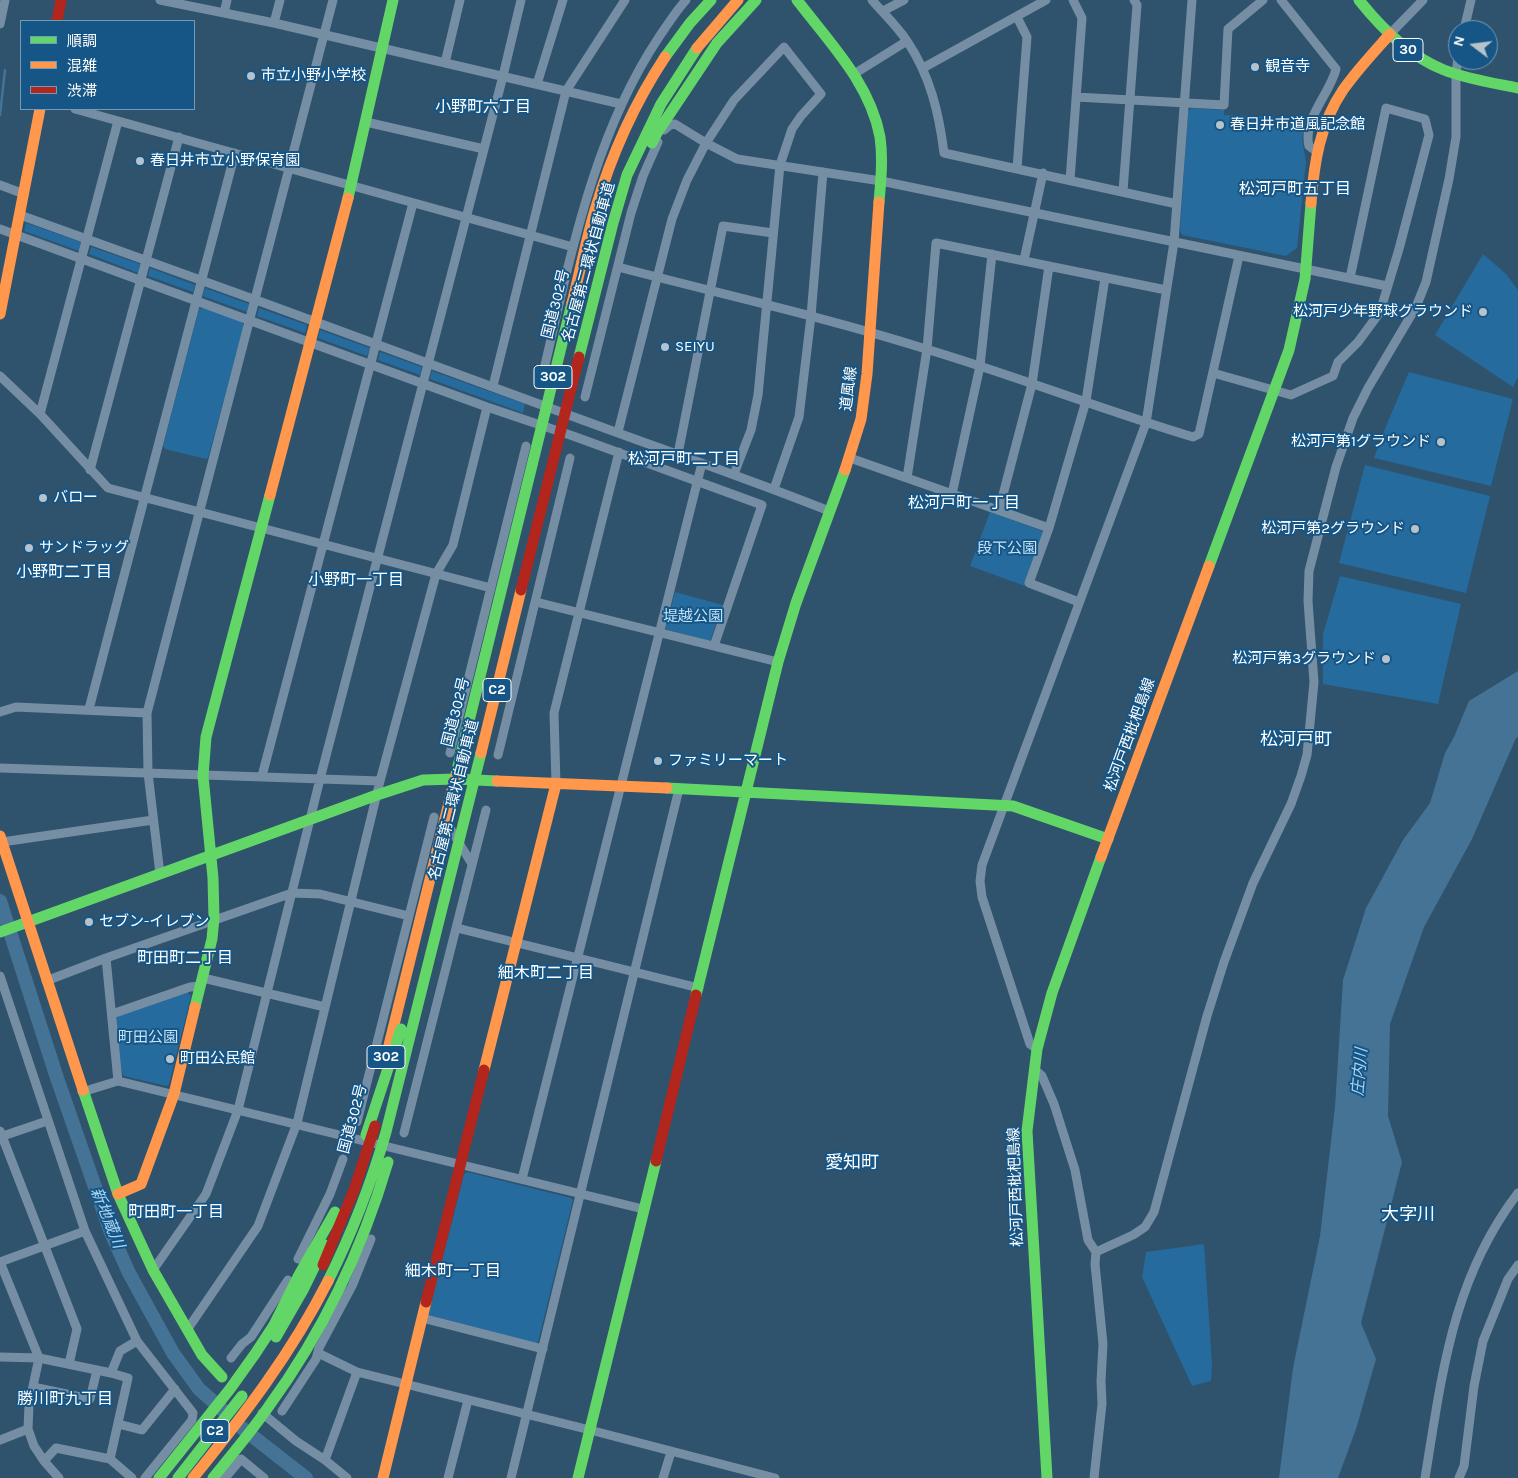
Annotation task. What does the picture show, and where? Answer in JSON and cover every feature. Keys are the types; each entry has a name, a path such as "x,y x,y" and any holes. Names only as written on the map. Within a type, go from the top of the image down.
{"main road":[{"path":"57,20 61,0"},
{"path":"118,1194 141,1184 174,1094 202,982 215,920 215,886 203,774 206,737 351,185 393,0"},
{"name":"国道302号","path":"170,1478 236,1394 286,1320 320,1257 343,1203 364,1141 388,1050 434,865 439,818 455,779 595,211 617,146 641,97 670,50 705,14 711,0"},
{"path":"705,14 718,0"},
{"name":"名古屋第二環状自動車道","path":"193,1478 264,1387 300,1333 337,1264 370,1182 381,1149 406,1030 577,324 615,183 632,136 649,103 705,14 724,0"},
{"name":"名古屋第二環状自動車道","path":"273,1352 289,1329 310,1292 348,1206 406,1030 583,346 613,223 627,177 657,108 682,68 715,24 738,0"},
{"path":"583,346 620,225 643,162 657,133 717,43 756,0"},
{"name":"道風線","path":"578,1478 778,662 796,603 829,510 850,458 861,419 867,374 881,181 880,138 875,115 868,98 854,74 797,0"},
{"name":"30","path":"1359,0 1376,21 1422,60 1456,74 1518,88"},
{"name":"松河戸西枇杷島線","path":"1047,1478 1027,1131 1037,1049 1063,959 1289,350 1299,312 1306,271 1317,152 1329,116 1341,93 1352,78 1390,34"},
{"path":"0,314 40,110"},
{"path":"0,932 423,780 455,779 679,790 747,791 1004,805 1013,806 1108,839"},
{"path":"383,1478 515,942 556,784"},
{"path":"1,839 82,1092 118,1194 153,1270 187,1330 202,1355 222,1377"},
{"path":"159,1478 230,1389 274,1324 329,1223 347,1185 406,1030"},
{"path":"213,1478 275,1399 313,1340 357,1252 379,1199 391,1152 406,1030"},
{"name":"C2","path":"178,1478 262,1368"},
{"name":"国道302号","path":"198,1478 203,1463 205,1440 211,1425"}],"street":[{"path":"0,24 5,0"},
{"path":"165,0 446,62 621,104"},
{"path":"224,13 227,0"},
{"path":"274,23 280,0"},
{"path":"160,874 148,773 148,713 333,0"},
{"path":"446,62 460,0"},
{"path":"153,1270 206,1194 238,1110 320,779 503,76 521,0"},
{"path":"537,84 563,0"},
{"path":"493,386 566,91 625,0"},
{"path":"541,382 573,247 595,174 621,104 648,54 686,0"},
{"path":"872,0 884,11 907,41 923,68 938,115 944,153 1043,173 1177,204"},
{"path":"884,11 904,0"},
{"path":"923,68 1046,0"},
{"path":"1070,180 1082,18 1073,0"},
{"path":"1123,192 1137,5 1134,0"},
{"path":"1037,1049 1030,1044 982,897 980,882 982,865 1146,423 1174,242 1192,0"},
{"path":"1076,97 1224,105 1228,29 1263,0"},
{"path":"1281,0 1336,69 1334,77 1322,98 1309,133 1309,146 1317,152"},
{"path":"1390,34 1423,0"},
{"path":"1466,20 1471,0"},
{"path":"679,8 705,14"},
{"path":"1017,17 1027,37 1017,168"},
{"path":"854,74 907,41"},
{"path":"618,432 656,277 672,219 687,180 706,143 734,100 784,47 821,94 792,129 780,166 755,414 751,430 734,474"},
{"path":"1096,1252 1133,1235 1145,1227 1154,1212 1207,1016 1224,962 1254,884 1301,776 1308,746 1314,682 1308,601 1309,571 1336,467 1353,418 1368,388 1416,307 1426,282 1442,213 1456,137 1456,70"},
{"path":"1213,373 1291,395 1333,376 1338,362 1358,342 1380,312 1399,249 1429,135 1425,119 1386,108 1350,278"},
{"path":"79,110 573,247"},
{"path":"40,414 118,121"},
{"path":"366,122 484,149"},
{"path":"585,397 631,213 653,151 664,129 670,124 675,124 737,159 881,181 1306,271 1387,286"},
{"path":"90,470 179,137"},
{"path":"89,709 235,153"},
{"path":"774,489 799,417 811,316 823,172"},
{"path":"1024,260 1043,173"},
{"path":"0,185 24,194"},
{"path":"262,776 413,203"},
{"path":"20,215 256,299 829,510"},
{"path":"678,454 723,226 773,233"},
{"path":"0,229 310,343 619,452 762,505 714,646"},
{"path":"907,478 927,349 936,243 1166,290"},
{"path":"952,494 980,366 992,254"},
{"path":"618,267 870,332 980,366 1146,423 1193,437 1199,434 1239,256"},
{"path":"999,510 1032,384 1049,266"},
{"path":"1079,602 1030,583 1049,528 1086,401 1105,278"},
{"path":"567,324 608,305"},
{"path":"0,376 40,414 108,488 491,588"},
{"path":"187,1330 258,1226 297,1123 380,780 436,574 453,545 488,407"},
{"path":"450,753 526,446"},
{"path":"556,784 554,713 619,452"},
{"path":"498,755 570,458"},
{"path":"850,458 1049,528"},
{"path":"522,1179 702,463"},
{"path":"530,473 555,521"},
{"path":"508,516 521,510"},
{"path":"536,602 778,662"},
{"path":"474,702 517,679"},
{"path":"0,712 16,707 148,713"},
{"path":"459,714 467,731"},
{"path":"0,768 380,780"},
{"path":"511,1478 679,790"},
{"path":"404,1133 486,810"},
{"path":"439,818 472,864"},
{"path":"357,1122 420,870 439,818"},
{"path":"1,839 153,820"},
{"path":"420,870 434,865"},
{"path":"46,981 292,893 320,894 409,916"},
{"path":"457,928 698,988"},
{"path":"106,958 118,1081"},
{"path":"0,976 84,1231 137,1341 193,1413 193,1416 145,1478"},
{"path":"112,1014 202,982 267,992 325,1007"},
{"path":"0,1012 10,1009"},
{"path":"388,1050 427,1042"},
{"path":"1034,1069 1042,1076 1056,1112 1075,1170 1088,1240 1096,1252 1095,1264 1103,1344 1102,1404 1094,1478"},
{"path":"369,1074 378,1086"},
{"path":"82,1092 118,1081 297,1123 643,1209"},
{"path":"47,1121 1,1135 77,1329 69,1364"},
{"path":"231,1358 242,1344 251,1337 288,1279 318,1221 343,1159"},
{"path":"282,1412 316,1359 319,1348 342,1306 366,1254 392,1170"},
{"path":"1425,1478 1441,1377 1455,1317 1486,1242 1506,1208 1518,1193"},
{"path":"343,1203 372,1236"},
{"path":"318,1221 337,1219"},
{"path":"59,1478 34,1446 28,1429 29,1406 39,1358 0,1262 84,1231"},
{"path":"1459,1478 1464,1466 1474,1386 1483,1341 1508,1279 1518,1264"},
{"path":"288,1279 292,1292 284,1310 286,1320 342,1306"},
{"path":"422,1318 543,1349"},
{"path":"111,1373 120,1351 137,1341"},
{"path":"318,1353 357,1372 775,1478"},
{"path":"0,1357 39,1358 128,1378 110,1459"},
{"path":"33,1387 90,1399 97,1370"},
{"path":"325,1460 357,1372"},
{"path":"222,1377 236,1394 347,1478"},
{"path":"118,1424 142,1430 175,1389"},
{"path":"448,1478 468,1400"},
{"path":"0,1440 28,1429"},
{"path":"44,1461 56,1448 110,1459 132,1478"},
{"path":"161,1458 190,1452"},
{"path":"663,1478 671,1452"},
{"path":"225,1478 241,1459 264,1478"}],"green space":[{"path":"1192,108 1224,110 1224,115 1307,118 1302,138 1306,162 1297,248 1286,256 1182,235 1180,230 1188,111"},
{"path":"26,223 81,242 79,251 24,231"},
{"path":"91,247 140,264 138,273 89,254"},
{"name":"松河戸少年野球グラウンド","path":"1483,254 1506,274 1518,290 1518,377 1513,387 1435,335"},
{"path":"150,268 195,285 193,292 148,276"},
{"path":"205,288 249,304 247,312 203,296"},
{"path":"203,308 242,322 244,326 208,458 206,459 165,449 163,446 199,309"},
{"path":"259,308 307,325 305,333 257,316"},
{"path":"320,330 370,348 367,356 318,338"},
{"path":"380,352 422,367 420,375 378,360"},
{"path":"432,371 525,404 523,413 430,379"},
{"name":"松河戸第1グラウンド","path":"1409,372 1513,399 1491,486 1374,458"},
{"name":"松河戸第2グラウンド","path":"1365,465 1490,496 1466,593 1339,563"},
{"name":"段下公園","path":"990,512 1042,531 1044,534 1025,586 970,566"},
{"name":"松河戸第3グラウンド","path":"1340,576 1461,604 1438,704 1323,684 1323,634"},
{"name":"堤越公園","path":"675,592 723,605 710,641 665,629"},
{"name":"町田公園","path":"187,992 191,996 169,1084 167,1086 124,1076 122,1073 116,1019 118,1016"},
{"path":"467,1172 573,1200 538,1342 535,1343 428,1315 464,1174"},
{"path":"1204,1244 1212,1364 1211,1381 1192,1386 1142,1277 1146,1252"}],"water":[{"name":"庄内川","path":"1518,671 1518,737 1472,839 1424,927 1390,1024 1388,1116 1402,1162 1361,1323 1376,1359 1356,1429 1338,1478 1279,1478 1293,1368 1320,1236 1335,1107 1343,980 1366,908 1403,840 1430,803 1445,753 1469,701"}],"waterway":[{"path":"0,115 5,70"},
{"name":"新地蔵川","path":"0,901 57,1078 111,1233 129,1273 173,1353 199,1389 225,1412"},
{"name":"新地蔵川","path":"242,1428 306,1478"}],"traffic: fast":[{"path":"348,198 393,0"},
{"path":"665,57 690,23 711,0"},
{"path":"652,143 717,43 756,0"},
{"path":"797,0 847,64 858,81 875,117 880,137 881,153 879,202"},
{"path":"1359,0 1397,41 1431,64 1462,76 1518,88"},
{"path":"579,357 627,175 661,104 697,48"},
{"path":"1209,566 1289,350 1305,279 1311,203"},
{"path":"455,778 572,303"},
{"path":"696,995 778,662 796,603 845,470"},
{"path":"195,1007 212,939 214,918 213,878 203,776 206,737 270,495"},
{"path":"328,1281 360,1208 386,1132 481,753"},
{"path":"0,932 423,780 497,781"},
{"path":"667,788 1013,806 1108,839"},
{"path":"1047,1478 1027,1131 1037,1049 1052,993 1101,857"},
{"path":"366,1135 401,1029"},
{"path":"83,1090 118,1194 153,1270 202,1355 222,1377"},
{"path":"578,1478 656,1161"},
{"path":"213,1478 289,1378 324,1319 366,1227 388,1162"},
{"path":"159,1478 230,1389 255,1354 274,1325 299,1275 335,1212"},
{"path":"276,1337 303,1290 325,1245"},
{"path":"178,1478 242,1396"}],"traffic: slow":[{"path":"697,48 738,0"},
{"path":"1311,203 1316,159 1324,130 1335,103 1348,83 1390,34"},
{"path":"572,303 592,221 608,170 633,112 665,57"},
{"path":"0,314 40,110"},
{"path":"270,495 348,198"},
{"path":"845,470 861,419 867,374 879,202"},
{"path":"1101,857 1209,566"},
{"path":"481,753 521,590"},
{"path":"389,1045 455,778"},
{"path":"497,781 667,788"},
{"path":"484,1070 556,784"},
{"path":"0,836 83,1090"},
{"path":"118,1194 141,1184 174,1094 195,1007"},
{"path":"193,1478 266,1383 314,1308 328,1281"},
{"path":"383,1478 426,1302"}],"traffic: jam":[{"path":"57,20 61,0"},
{"path":"521,590 579,357"},
{"path":"656,1161 696,995"},
{"path":"426,1302 484,1070"},
{"path":"323,1265 354,1190 375,1126"}],"place":[{"name":"観音寺","path":"1255,67"},
{"name":"市立小野小学校","path":"251,76"},
{"name":"春日井市道風記念館","path":"1220,125"},
{"name":"春日井市立小野保育園","path":"140,161"},
{"name":"松河戸少年野球グラウンド","path":"1483,312"},
{"name":"SEIYU","path":"665,347"},
{"name":"松河戸第1グラウンド","path":"1441,442"},
{"name":"バロー","path":"43,498"},
{"name":"松河戸第2グラウンド","path":"1415,529"},
{"name":"サンドラッグ","path":"29,548"},
{"name":"松河戸第3グラウンド","path":"1386,659"},
{"name":"ファミリーマート","path":"658,761"},
{"name":"セブン-イレブン","path":"89,922"},
{"name":"町田公民館","path":"170,1059"}],"district":[{"name":"小野町六丁目","path":"483,107"},
{"name":"松河戸町五丁目","path":"1295,189"},
{"name":"松河戸町二丁目","path":"684,459"},
{"name":"松河戸町一丁目","path":"964,503"},
{"name":"小野町二丁目","path":"64,572"},
{"name":"小野町一丁目","path":"356,580"},
{"name":"松河戸町","path":"1296,740"},
{"name":"町田町二丁目","path":"185,958"},
{"name":"細木町二丁目","path":"546,973"},
{"name":"愛知町","path":"852,1163"},
{"name":"町田町一丁目","path":"176,1212"},
{"name":"大字川","path":"1408,1215"},
{"name":"細木町一丁目","path":"453,1271"},
{"name":"勝川町九丁目","path":"65,1399"}]}
